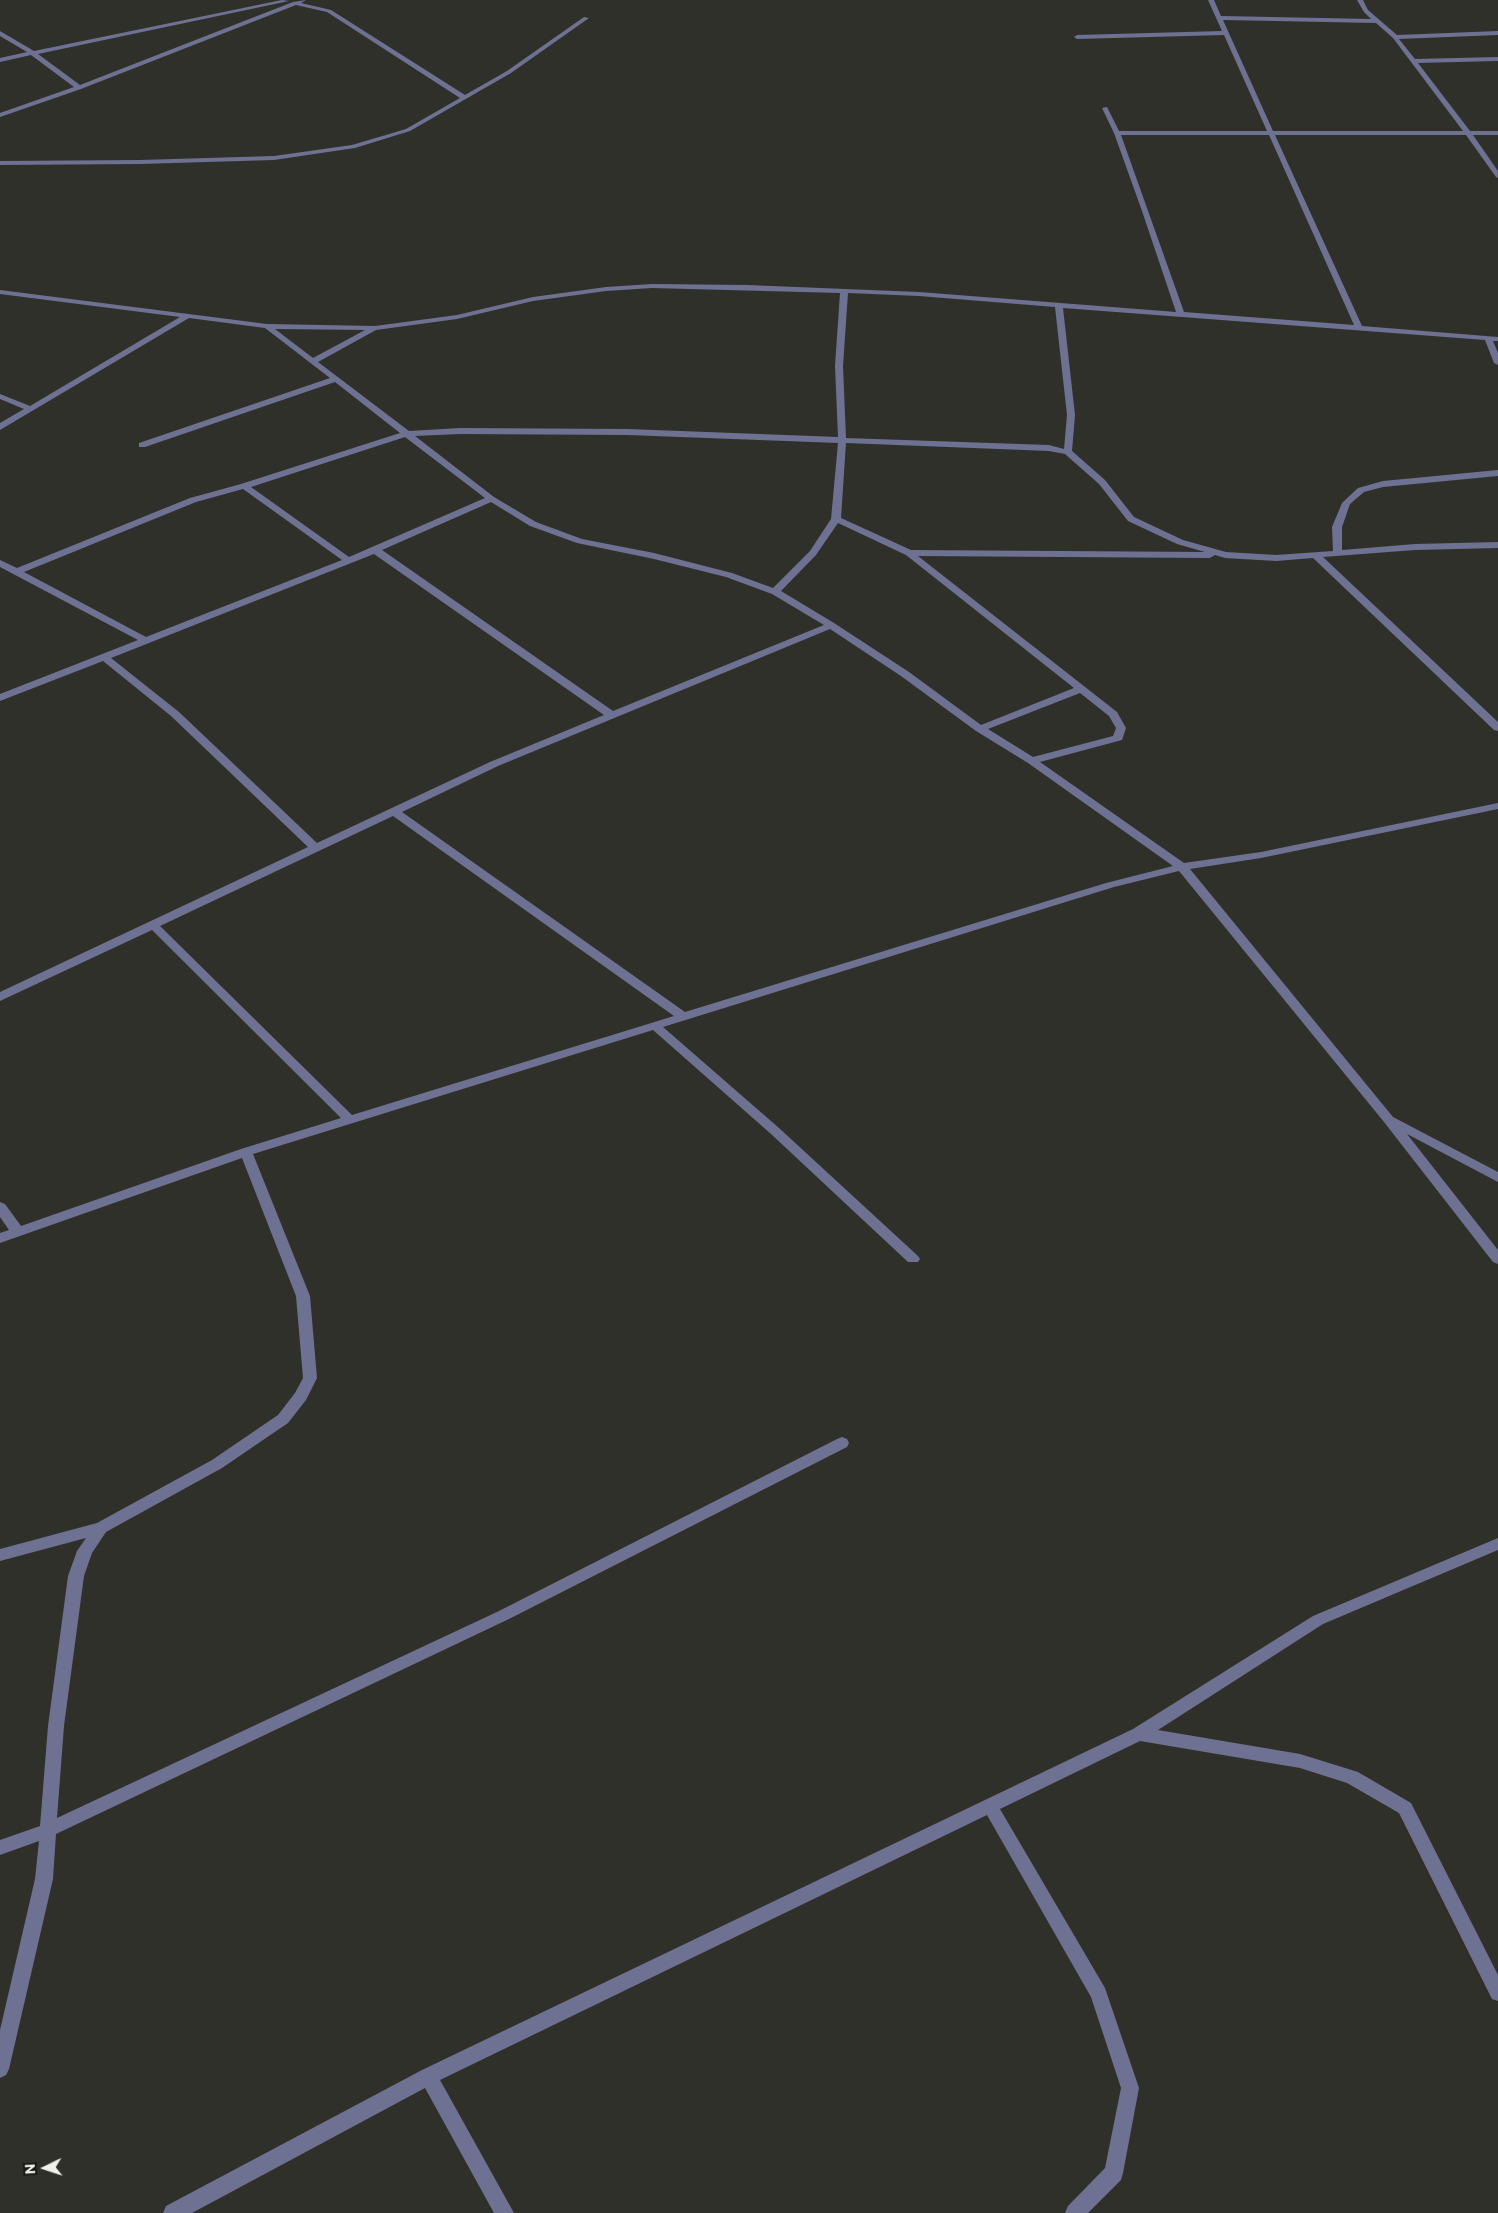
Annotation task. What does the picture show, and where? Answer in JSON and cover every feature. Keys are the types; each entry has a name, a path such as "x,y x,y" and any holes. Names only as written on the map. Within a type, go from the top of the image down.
{"street":[{"path":"0,60 238,9 303,0"},
{"path":"1211,0 1359,328"},
{"path":"1360,0 1366,11 1395,37 1469,134 1498,176"},
{"path":"0,115 79,88 294,2 329,11 465,98"},
{"path":"0,162 140,162 274,158 353,147 408,130 509,72 586,18"},
{"path":"1219,18 1377,21"},
{"path":"0,33 31,52 79,88"},
{"path":"1076,37 1226,33"},
{"path":"1395,37 1497,33"},
{"path":"1414,62 1498,59"},
{"path":"1106,108 1117,133 1181,315"},
{"path":"1117,133 1498,133"},
{"path":"1,293 266,326 376,328 457,317 533,299 606,289 652,286 728,287 919,294 1498,339"},
{"path":"775,592 813,553 836,519 842,440 839,366 844,291"},
{"path":"1059,305 1071,415 1068,452"},
{"path":"0,427 188,316"},
{"path":"266,326 314,361 491,499 533,524 580,541 654,556 729,575 775,592 905,674 980,729 1032,761 1182,867 1388,1119 1498,1259"},
{"path":"314,361 376,328"},
{"path":"1488,338 1498,363"},
{"path":"142,445 336,378"},
{"path":"0,396 31,409"},
{"path":"16,572 193,500 244,486 406,434 460,431 628,432 1049,448 1068,452 1102,482 1131,519 1180,542 1225,555"},
{"path":"1338,553 1337,527 1346,503 1361,490 1383,484 1498,474"},
{"path":"244,486 349,561"},
{"path":"0,698 349,561 491,499"},
{"path":"836,519 908,552 1113,714 1121,728 1118,738 1032,761"},
{"path":"908,552 1225,555 1276,558 1415,547 1498,545"},
{"path":"375,550 610,714"},
{"path":"1315,555 1498,728"},
{"path":"0,563 144,640"},
{"path":"0,997 494,764 610,714 830,625"},
{"path":"103,656 152,693 316,848"},
{"path":"980,729 1081,689"},
{"path":"0,1238 246,1152 349,1119 1110,885 1182,867 1261,856 1498,806"},
{"path":"395,812 684,1017"},
{"path":"152,924 349,1119"},
{"path":"655,1026 775,1131 913,1259"},
{"path":"1388,1119 1498,1178"},
{"path":"0,1555 101,1528 216,1464 282,1419 301,1396 310,1378 303,1296 246,1152"},
{"path":"0,1207 18,1232"},
{"path":"0,1848 48,1830 504,1615 842,1443"},
{"path":"0,2069 44,1879 56,1726 76,1576 85,1551 101,1528"},
{"path":"172,2213 428,2076 1139,1734 1318,1620 1498,1544"},
{"path":"1139,1734 1300,1761 1352,1777 1405,1808 1498,1993"},
{"path":"990,1806 1099,1994 1130,2088 1114,2173 1075,2213"},
{"path":"428,2076 504,2213"}]}
